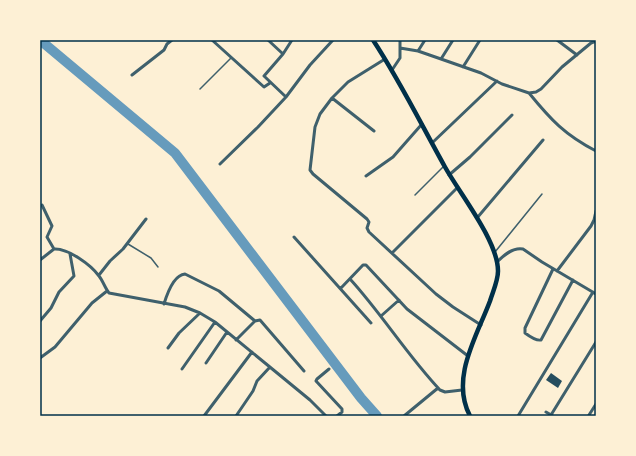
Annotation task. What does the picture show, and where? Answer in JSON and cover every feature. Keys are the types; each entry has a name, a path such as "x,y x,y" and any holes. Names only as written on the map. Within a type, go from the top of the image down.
{"main road":[{"path":"373,40 392,70 444,166 488,239 494,253 497,279 465,369 462,390 464,404 470,416"}],"street":[{"path":"132,75 165,50 167,44 172,40"},
{"path":"212,40 264,88 270,83"},
{"path":"268,40 283,54"},
{"path":"286,97 264,76 283,54 292,40"},
{"path":"220,164 286,97 310,65 333,40"},
{"path":"392,70 400,58 400,40"},
{"path":"418,51 425,40"},
{"path":"441,59 453,40"},
{"path":"463,67 480,40"},
{"path":"557,40 577,55"},
{"path":"400,48 418,51 441,59 529,93 536,92 541,89 562,67 596,41"},
{"path":"385,59 348,82 322,110 317,121 310,170 312,174 368,220 367,228 369,232 392,253 453,307 481,325"},
{"path":"432,143 497,81"},
{"path":"529,93 556,125 581,143 596,151"},
{"path":"332,98 374,131"},
{"path":"449,174 470,157 512,115"},
{"path":"366,176 389,161 422,124"},
{"path":"476,218 543,140"},
{"path":"392,253 457,188"},
{"path":"42,205 52,226 47,238 54,249"},
{"path":"573,280 540,340 525,333 525,328 555,270 591,226 596,211"},
{"path":"99,275 110,260 121,252 128,244 146,219"},
{"path":"294,236 371,323"},
{"path":"496,262 506,254 520,248 594,293 518,416"},
{"path":"40,260 54,249 62,250 89,265 99,275 107,291 111,294 185,307 200,313 215,322 252,352 310,400 326,416"},
{"path":"40,320 51,308 59,292 74,276 70,254"},
{"path":"341,288 363,265 365,265 407,309 468,357"},
{"path":"164,304 168,293 178,277 185,274 219,291 255,321"},
{"path":"350,279 438,388 445,392 462,390"},
{"path":"40,358 55,347 92,303 107,291"},
{"path":"381,316 398,300"},
{"path":"168,348 179,332 200,313"},
{"path":"236,340 255,321 262,321 304,371"},
{"path":"182,369 215,322"},
{"path":"206,363 227,332"},
{"path":"546,412 552,415 596,342"},
{"path":"204,416 252,352"},
{"path":"236,416 253,391 256,382 270,367"},
{"path":"329,369 316,381 342,408 342,412 337,416"},
{"path":"404,416 438,388"},
{"path":"589,415 596,404"}],"lane":[{"path":"200,89 231,58"},
{"path":"415,195 444,166"},
{"path":"494,253 542,194"},
{"path":"128,244 151,258 158,267"}],"building":[{"path":"551,373 562,381 558,388 546,380"}],"waterway":[{"path":"40,40 175,153 361,398 377,416"}]}
